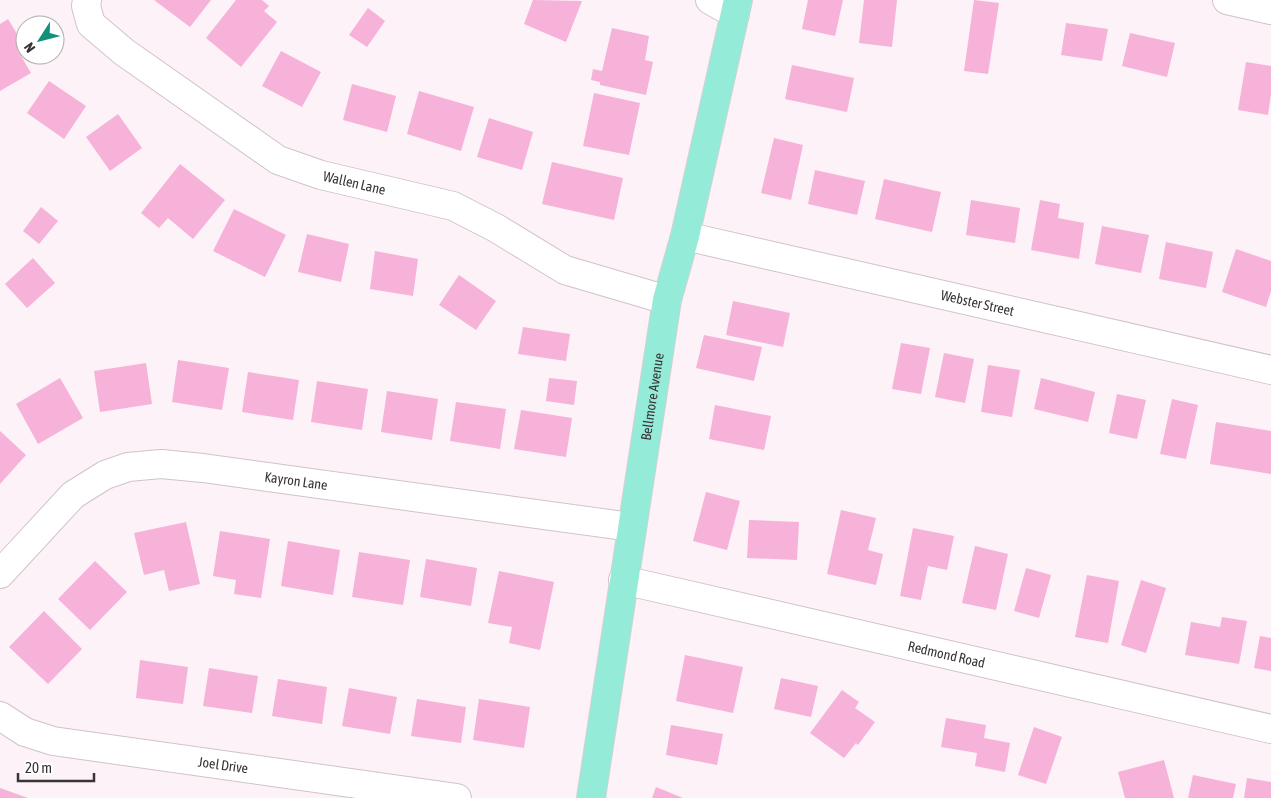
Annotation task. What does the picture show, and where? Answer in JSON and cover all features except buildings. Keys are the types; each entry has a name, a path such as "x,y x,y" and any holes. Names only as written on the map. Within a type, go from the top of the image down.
{"main road":[{"name":"Bellmore Avenue","path":"591,798 667,300 685,236 737,7"}],"street":[{"name":"Wallen Lane","path":"88,0 86,6 91,24 124,52 278,160 321,175 453,206 496,228 565,270 667,300"},
{"path":"710,0 737,7"},
{"path":"1227,0 1271,10"},
{"name":"Webster Street","path":"685,236 1271,370"},
{"name":"Kayron Lane","path":"0,574 73,495 105,475 128,468 161,464 203,468 631,527"},
{"name":"Redmond Road","path":"623,580 1271,729"},
{"name":"Joel Drive","path":"0,716 25,732 53,741 458,798"}]}
